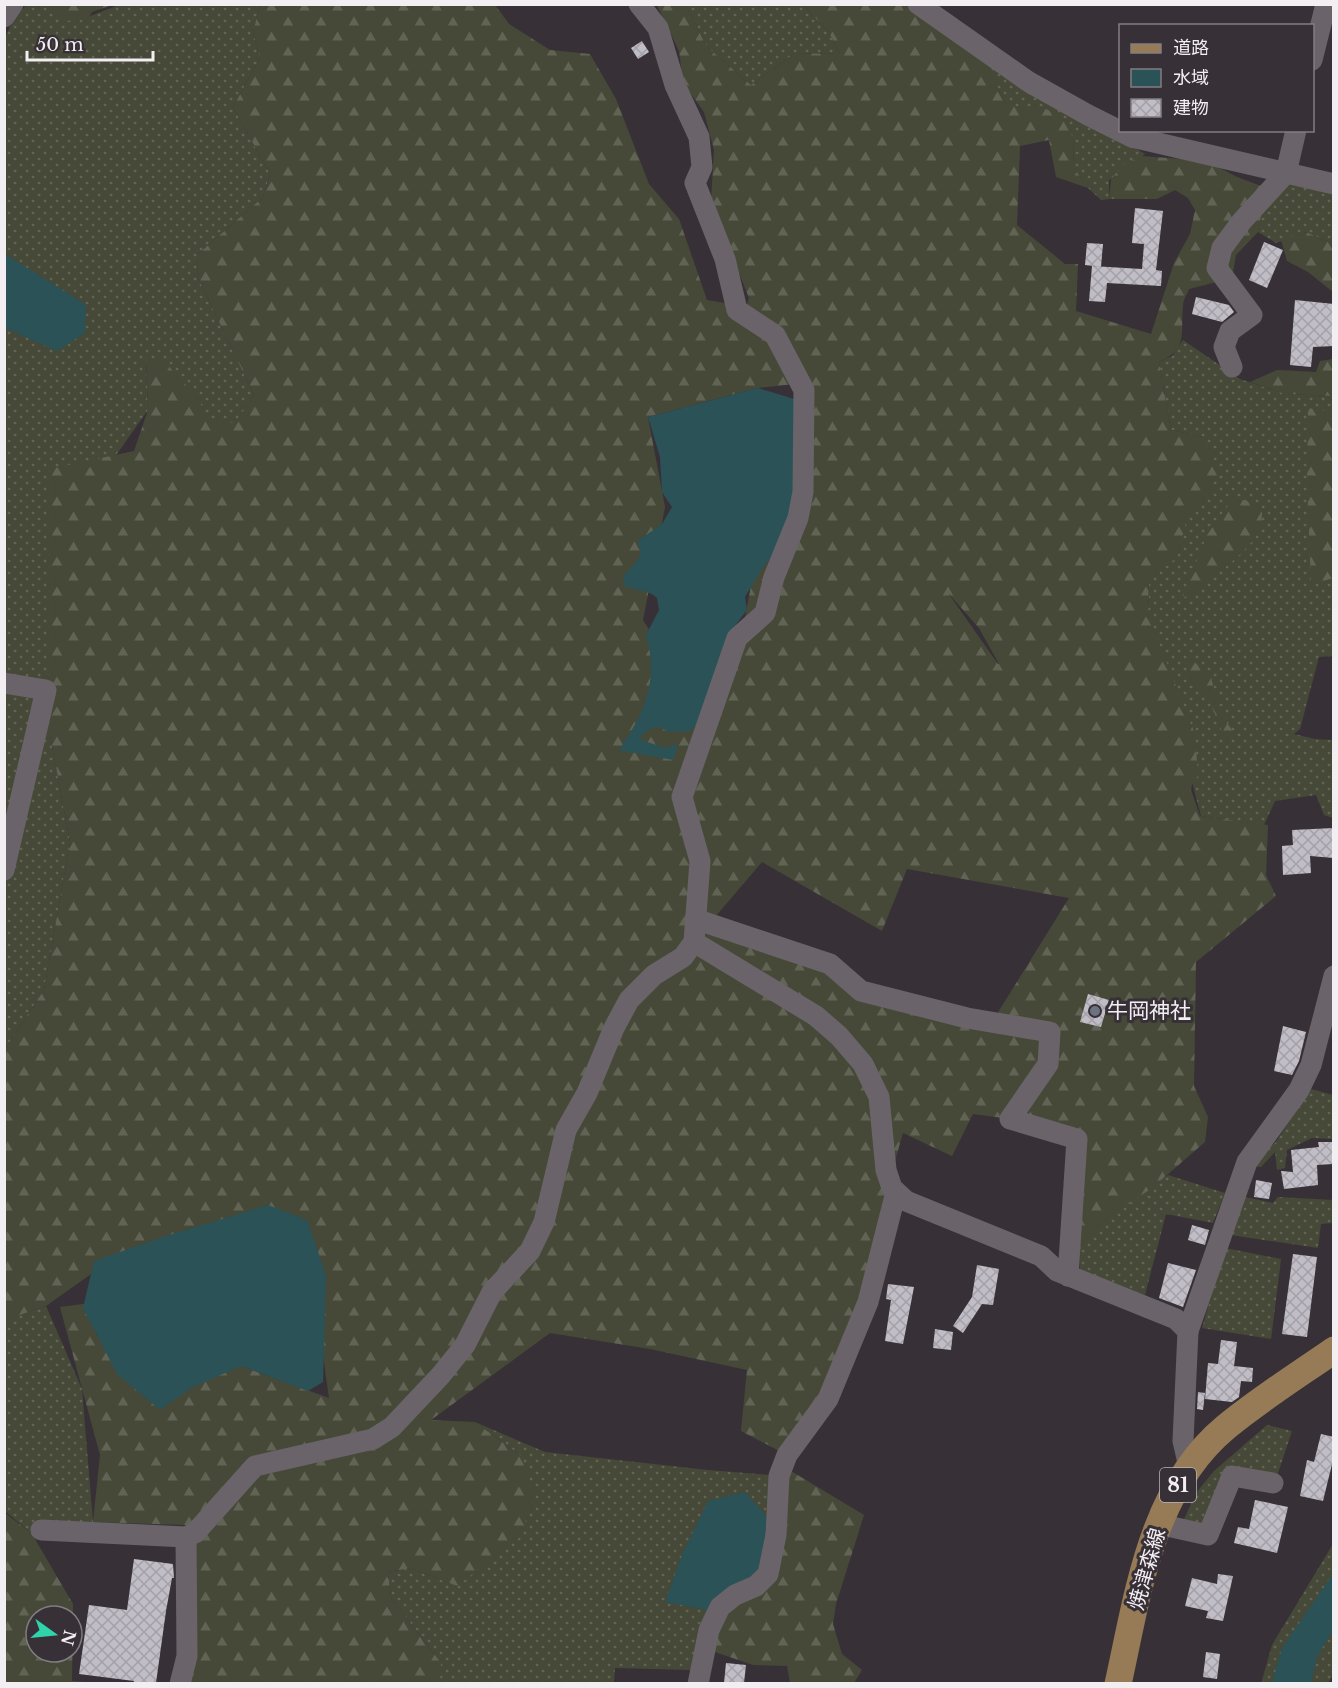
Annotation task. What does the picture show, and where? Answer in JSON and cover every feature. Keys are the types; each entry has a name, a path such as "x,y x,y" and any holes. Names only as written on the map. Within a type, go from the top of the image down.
{"main road":[{"name":"焼津森線","path":"1119,1683 1141,1579 1158,1524 1189,1467 1224,1428 1334,1350"}],"street":[{"path":"4,17 13,4"},
{"path":"41,1530 186,1537 195,1533 255,1466 373,1439 392,1427 441,1375 465,1345 492,1292 530,1251 544,1222 566,1130 586,1093 614,1028 629,1000 654,975 683,957 694,942 700,861 682,797 737,638 765,613 774,577 798,518 803,492 804,390 775,335 737,310 724,259 695,183 702,167 699,137 675,85 658,28 639,4"},
{"path":"918,4 1029,82 1119,130"},
{"path":"1314,52 1326,4"},
{"path":"1122,132 1132,137 1334,184"},
{"path":"1232,367 1224,347 1230,331 1252,315 1217,268 1222,248 1242,221 1286,173 1296,132"},
{"path":"4,683 46,690 4,870"},
{"path":"695,919 830,964 861,991 967,1018 1050,1032 1048,1064 1010,1119 1077,1139 1068,1276"},
{"path":"694,942 816,1016 839,1036 863,1064 879,1097 886,1170 892,1188 906,1201 1041,1256 1057,1271 1176,1319 1188,1331"},
{"path":"1189,1467 1183,1441 1188,1331 1247,1162 1299,1090 1311,1065 1330,1005 1334,976"},
{"path":"698,1683 709,1630 720,1607 735,1595 756,1586 768,1574 776,1535 779,1476 787,1455 828,1399 868,1302 896,1192"},
{"path":"1158,1524 1208,1535 1233,1476 1273,1483"},
{"path":"180,1683 187,1656 186,1537"}],"green space":[{"path":"50,4 112,5 92,12 88,19 71,21 53,14 49,9"},
{"path":"26,5 58,5 77,21 119,5 260,5 253,32 260,58 233,107 270,174 263,197 197,255 198,278 254,395 235,424 208,419 196,396 146,362 148,410 99,479 50,735 70,842 44,990 5,1049 4,39 13,21"},
{"path":"260,5 495,5 509,24 550,50 590,54 616,99 649,184 679,219 707,300 736,305 782,354 795,384 758,388 648,417 665,507 643,620 658,644 655,669 663,675 666,681 743,628 753,575 810,483 807,385 768,321 745,310 749,298 711,202 714,150 704,112 683,83 679,51 657,5 684,5 689,10 706,46 751,85 795,53 840,54 828,31 803,5 918,5 976,45 1007,106 1044,108 1067,120 1073,139 1074,168 1088,188 1056,177 1049,140 1020,146 1017,225 1065,264 1078,264 1076,311 1151,334 1174,263 1190,234 1195,210 1188,198 1175,190 1157,199 1109,199 1111,179 1123,165 1141,156 1182,159 1216,166 1261,186 1265,194 1258,232 1236,255 1232,278 1189,289 1183,304 1179,346 1169,357 1159,362 1171,430 1203,437 1219,469 1207,500 1188,514 1177,558 1149,577 1148,615 1195,734 1198,776 1191,790 1200,816 1268,825 1266,875 1276,896 1196,962 1194,1086 1208,1117 1205,1142 1152,1188 1099,1224 1069,1264 1077,1139 1010,1119 973,1114 952,1156 903,1133 882,1206 878,1253 868,1302 828,1399 787,1455 741,1431 747,1370 650,1349 550,1333 431,1420 475,1422 520,1455 536,1495 519,1538 457,1586 411,1568 388,1572 391,1598 441,1663 440,1683 188,1683 193,1659 185,1525 93,1522 100,1455 60,1307 91,1303 97,1336 126,1366 171,1383 241,1366 329,1398 320,1333 326,1275 274,1224 268,1205 91,1274 46,1306 5,1320 5,1049 44,990 70,842 50,735 50,469 134,451 148,410 146,362 162,359 196,396 209,419 235,423 254,395 198,278 197,255 263,197 270,174 233,107 260,58 253,32","holes":["948,593 979,628 999,664 998,664","762,862 882,931 907,869 1069,898 997,1014 869,994 830,964 709,924"]},
{"path":"684,5 803,5 828,31 840,54 795,53 751,85 706,46 689,10"},
{"path":"979,51 1145,154 1109,180 1109,199 1101,200 1088,188 1074,168 1073,139 1007,106"},
{"path":"1284,176 1333,189 1333,244 1306,232 1276,243 1258,232 1263,200"},
{"path":"1306,232 1333,244 1333,292 1308,272 1287,261 1281,240"},
{"path":"1183,340 1240,379 1286,394 1333,396 1333,656 1319,657 1300,729 1294,734 1333,740 1333,771 1329,771 1333,772 1333,818 1324,815 1316,795 1275,801 1264,825 1201,816 1148,615 1149,576 1168,564 1203,437 1171,430 1159,362 1172,356"},
{"path":"1333,359 1333,396 1286,394 1250,382 1277,370 1316,372 1320,361"},
{"path":"1308,408 1334,412 1333,578 1311,585 1307,481"},
{"path":"1234,497 1262,506 1258,533 1233,561 1181,600 1207,535"},
{"path":"1190,659 1210,674 1221,714 1234,733 1225,740 1209,699 1186,673"},
{"path":"1311,1089 1333,1095 1333,1139 1312,1138 1287,1150 1285,1168 1277,1170 1275,1152 1261,1167 1257,1167 1262,1152 1275,1143"},
{"path":"1168,1175 1225,1193 1213,1223 1166,1214 1145,1295 1080,1271 1079,1250 1099,1224"},
{"path":"1245,1197 1273,1203 1278,1197 1333,1200 1333,1223 1321,1224 1318,1248 1231,1235"},
{"path":"1225,1248 1281,1259 1271,1339 1202,1328"},
{"path":"46,1306 82,1389 93,1522 32,1534 5,1511 4,1320"},
{"path":"475,1422 545,1452 769,1475 777,1524 693,1670 615,1668 614,1683 437,1683 435,1655 391,1598 388,1572 411,1568 457,1586 520,1455"},
{"path":"1267,1425 1292,1431 1276,1479 1235,1472 1204,1528 1181,1526 1196,1493 1214,1471"},
{"path":"786,1468 864,1515 836,1604 833,1624 842,1654 862,1670 854,1683 790,1683 787,1666 753,1665 712,1651 725,1611 749,1590"},
{"path":"4,1512 32,1534 73,1604 24,1604 24,1664 72,1664 72,1681 98,1683 5,1683"},
{"path":"1333,1544 1333,1675 1328,1683 1261,1684 1272,1645"}],"water":[{"path":"5,254 86,305 85,333 57,351 5,328"},
{"path":"758,388 804,402 803,463 781,547 763,567 745,597 747,610 734,627 699,722 690,731 669,732 659,727 650,729 641,736 641,740 666,748 678,745 673,760 619,750 636,722 647,696 651,667 646,635 659,610 657,598 649,593 625,586 623,577 639,558 641,551 638,545 639,540 662,524 672,507 662,492 660,457 648,417"},
{"path":"268,1205 307,1220 326,1275 323,1382 308,1391 241,1366 191,1388 160,1410 117,1374 83,1308 94,1261"},
{"path":"745,1492 767,1517 762,1570 754,1583 716,1596 708,1610 665,1602 682,1555 708,1501"},
{"path":"1333,1574 1333,1630 1317,1657 1311,1683 1272,1683 1282,1648"}],"building":[{"path":"642,41 649,52 638,59 631,48"},
{"path":"1135,208 1163,211 1156,270 1162,271 1161,286 1107,283 1105,302 1089,301 1092,266 1142,269 1144,244 1132,243"},
{"path":"1264,242 1283,250 1267,288 1249,280"},
{"path":"1087,243 1103,244 1101,267 1085,265"},
{"path":"1196,297 1229,305 1234,312 1222,322 1192,314"},
{"path":"1295,300 1334,304 1334,346 1313,347 1311,367 1290,365"},
{"path":"1334,828 1334,858 1310,856 1311,873 1283,875 1282,846 1293,845 1292,830"},
{"name":"牛岡神社","path":"1088,994 1109,1000 1101,1027 1080,1022"},
{"path":"1283,1026 1306,1032 1299,1061 1292,1075 1274,1071"},
{"path":"1318,1142 1332,1142 1333,1164 1317,1165 1318,1185 1284,1189 1281,1171 1293,1172 1291,1150 1319,1147"},
{"path":"1256,1180 1272,1183 1269,1199 1254,1197"},
{"path":"1192,1225 1209,1230 1205,1245 1188,1240"},
{"path":"1293,1254 1317,1257 1307,1337 1282,1334"},
{"path":"1168,1263 1196,1270 1183,1307 1159,1298"},
{"path":"977,1265 999,1269 993,1305 982,1304 963,1333 953,1326 972,1297"},
{"path":"888,1284 914,1287 903,1344 885,1341 891,1300 886,1299"},
{"path":"935,1329 953,1332 951,1350 933,1348"},
{"path":"1221,1340 1237,1342 1234,1366 1253,1368 1252,1382 1241,1381 1239,1397 1232,1402 1205,1399 1208,1363 1218,1364"},
{"path":"1198,1392 1205,1393 1203,1410 1197,1409"},
{"path":"1321,1434 1334,1437 1334,1456 1323,1501 1300,1496 1307,1460 1314,1462"},
{"path":"1255,1500 1288,1507 1277,1553 1234,1543 1238,1527 1249,1529"},
{"path":"134,1559 173,1564 174,1578 172,1578 166,1611 156,1683 133,1683 134,1681 79,1674 80,1664 84,1664 84,1640 89,1605 127,1610"},
{"path":"1218,1574 1233,1576 1223,1621 1206,1618 1208,1611 1185,1606 1192,1578 1217,1584"},
{"path":"1206,1652 1220,1654 1217,1679 1203,1677"},
{"path":"726,1663 746,1665 744,1683 724,1683"}],"place":[{"name":"牛岡神社","path":"1095,1011"}]}
